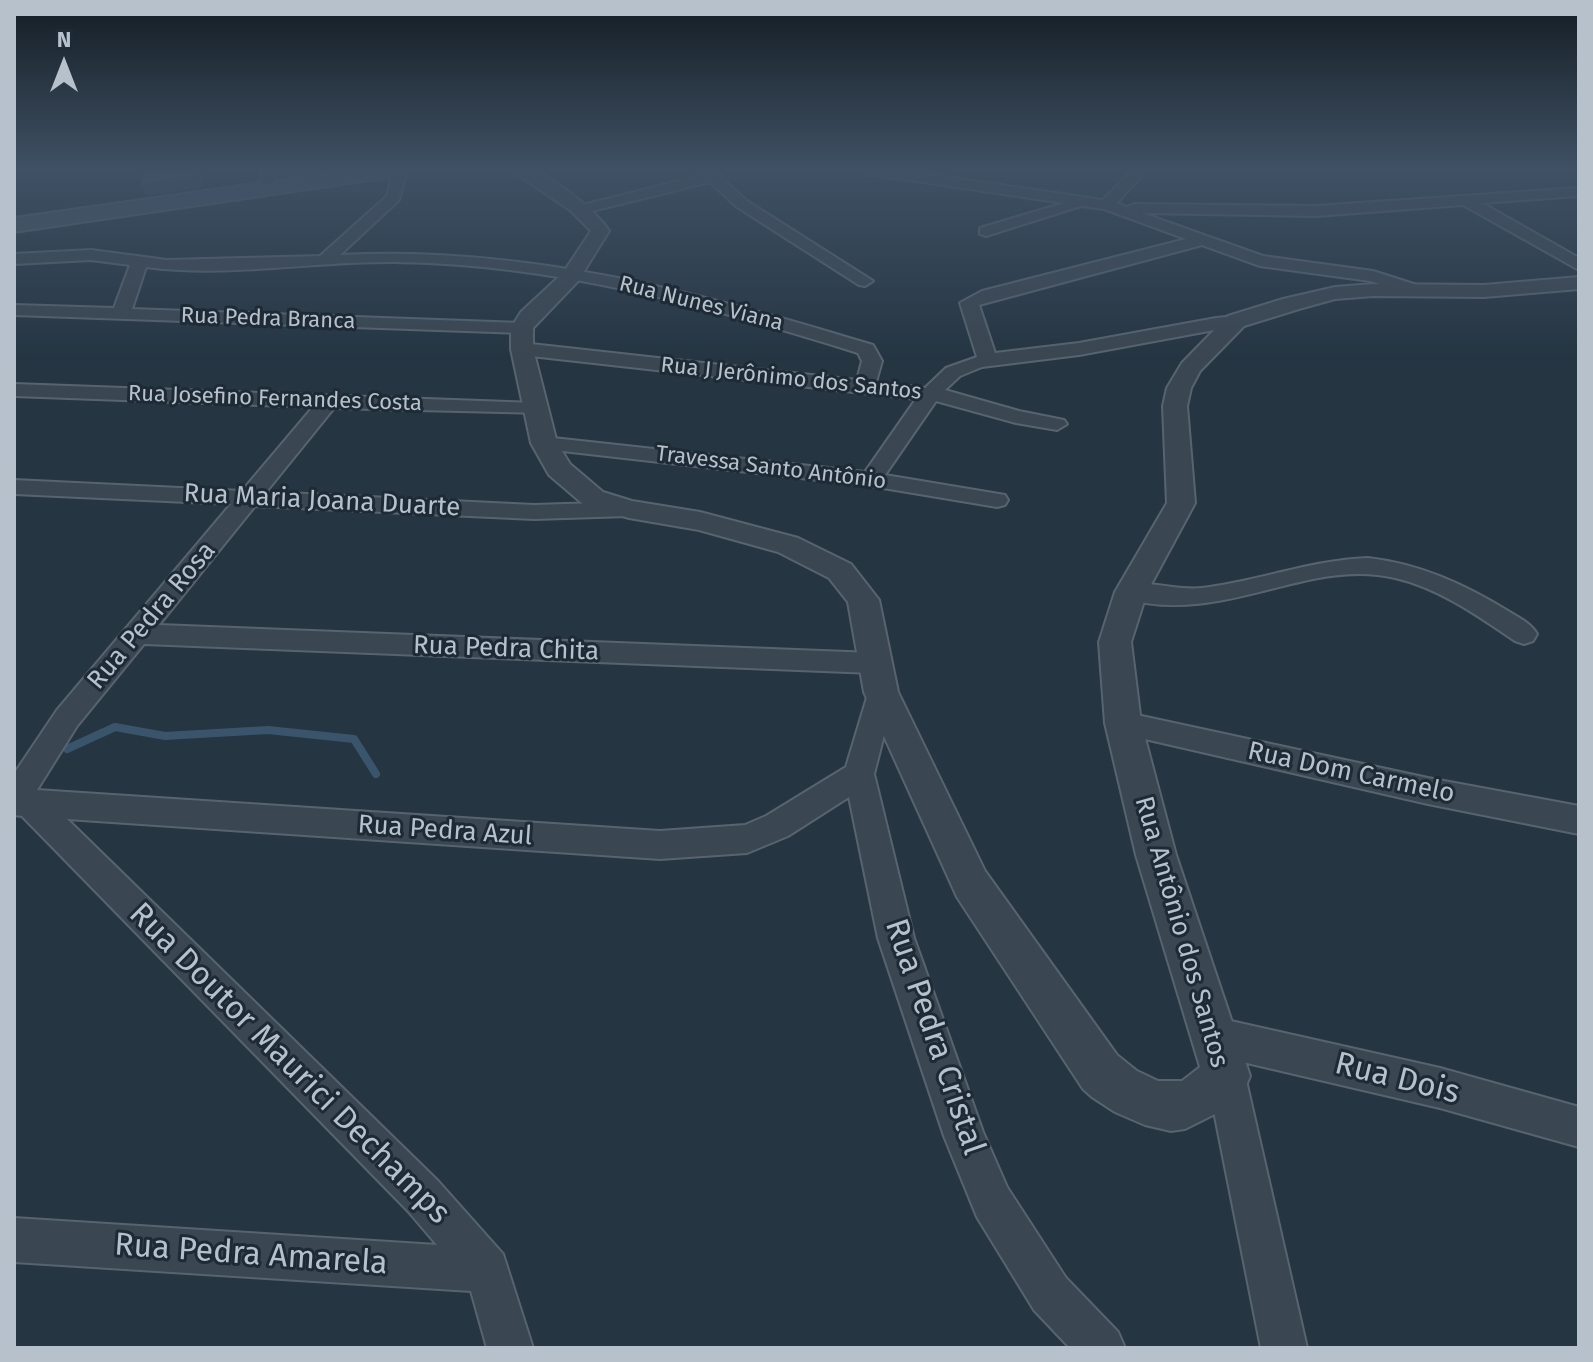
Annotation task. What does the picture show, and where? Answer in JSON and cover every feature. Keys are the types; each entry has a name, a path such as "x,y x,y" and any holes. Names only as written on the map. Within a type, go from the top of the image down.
{"street":[{"path":"325,260 354,234"},
{"path":"522,339 529,317 571,277 598,234"},
{"path":"789,234 865,281"},
{"path":"1181,234 1260,261 1373,276 1414,290"},
{"path":"1524,234 1579,265"},
{"path":"988,361 969,303 1199,241"},
{"name":"Rua Nunes Viana","path":"14,259 91,255 139,263 281,263 427,258 633,284 859,345 870,354 872,361 865,388"},
{"path":"121,314 139,263"},
{"name":"Rua Antônio dos Santos","path":"522,339 544,443 559,469 593,498 629,509 700,521 788,545 840,571 863,600 877,678 971,884 1100,1072 1117,1088 1154,1105 1173,1106 1194,1102 1226,1076 1156,855 1123,723 1115,642 1131,592 1181,503 1175,406 1179,388 1190,368 1236,321 1335,293 1484,291 1579,283"},
{"name":"Rua Pedra Branca","path":"14,310 522,339"},
{"path":"871,479 933,394 954,371 988,361 1077,349 1182,327 1236,321"},
{"name":"Rua J Jerônimo dos Santos","path":"522,339 865,388 933,394 1057,424"},
{"name":"Rua Josefino Fernandes Costa","path":"14,390 536,409"},
{"name":"Rua Pedra Rosa","path":"19,802 67,718 328,402"},
{"name":"Travessa Santo Antônio","path":"544,443 871,479 997,500"},
{"name":"Rua Maria Joana Duarte","path":"14,487 534,512 629,509"},
{"path":"1131,592 1183,598 1345,567 1375,567 1408,573 1440,584 1471,599 1524,634"},
{"name":"Rua Pedra Chita","path":"138,634 877,678"},
{"name":"Rua Pedra Cristal","path":"877,678 859,774 896,938 964,1136 992,1202 1050,1294 1102,1348"},
{"name":"Rua Dom Carmelo","path":"1123,723 1428,791 1579,820"},
{"name":"Rua Pedra Azul","path":"19,802 660,845 747,839 777,826 859,774"},
{"name":"Rua Doutor Maurici Dechamps","path":"19,802 423,1196 487,1270 510,1348"},
{"name":"Rua Dois","path":"1213,1036 1440,1088 1579,1127"},
{"path":"1226,1076 1284,1348"},
{"name":"Rua Pedra Amarela","path":"14,1240 487,1270"}],"waterway":[{"path":"67,749 115,727 165,736 268,730 354,739 376,774"}]}
